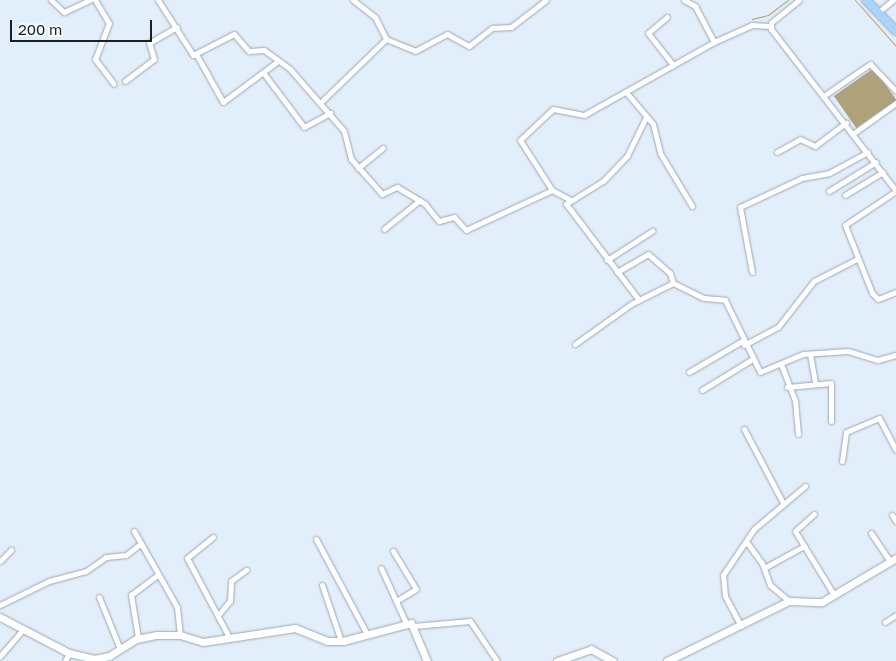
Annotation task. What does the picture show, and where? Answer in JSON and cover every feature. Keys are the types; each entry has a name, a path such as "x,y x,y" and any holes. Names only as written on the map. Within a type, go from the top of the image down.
{"main road":[{"path":"866,0 896,31"}],"street":[{"path":"51,0 64,12 90,0"},
{"path":"95,0 109,23 95,59 114,84"},
{"path":"158,0 196,54 223,102 264,75 278,61"},
{"path":"353,0 375,18 386,40 415,51 451,34 467,47 492,28 511,27 546,0"},
{"path":"684,0 695,6 714,42"},
{"path":"569,199 552,190 520,140 522,134 556,107 579,116 626,92 714,42 752,25 770,26 799,0"},
{"path":"877,13 893,0"},
{"path":"667,16 648,33 673,65"},
{"path":"770,26 825,95 896,191 846,222 857,259 875,298 896,292"},
{"path":"125,81 154,59 149,43 177,27"},
{"path":"196,54 234,34 249,51 264,50 278,61 330,113 346,134 347,151 358,168 382,194 396,187 420,200 439,221 454,218 466,230 552,190"},
{"path":"320,103 386,40"},
{"path":"825,95 870,64 896,91"},
{"path":"264,75 304,127 330,113"},
{"path":"626,92 645,120 656,130 660,153 692,206"},
{"path":"854,134 896,103"},
{"path":"639,300 566,206 569,199 609,175 634,146 645,120"},
{"path":"777,152 800,139 815,146 846,123"},
{"path":"358,168 383,148"},
{"path":"752,272 740,207 802,178 830,173 868,152"},
{"path":"829,191 876,162"},
{"path":"845,195 883,172"},
{"path":"384,229 420,200"},
{"path":"607,260 652,231"},
{"path":"617,272 648,254 670,273 673,284"},
{"path":"689,372 743,343 778,327 814,281 857,259"},
{"path":"575,344 639,300 673,284 704,298 725,300 751,360 760,372 810,354 848,351 878,360 896,355"},
{"path":"810,354 815,383"},
{"path":"702,390 751,360"},
{"path":"782,364 787,387 795,400 798,434"},
{"path":"787,387 815,383 832,385 831,421"},
{"path":"842,461 846,432 879,418 896,450"},
{"path":"744,429 783,502"},
{"path":"742,626 722,581 748,544 754,529 783,502 806,486"},
{"path":"814,514 795,528 834,595"},
{"path":"892,515 896,521"},
{"path":"134,531 156,576 176,607 180,634"},
{"path":"667,661 710,642 789,601 814,603 834,595 892,559 872,533"},
{"path":"213,537 188,558 230,637"},
{"path":"316,539 367,634"},
{"path":"0,605 49,580 77,575 106,557 126,555 140,544"},
{"path":"748,544 764,568 770,585 789,601"},
{"path":"764,568 804,546"},
{"path":"0,561 11,550"},
{"path":"393,551 416,589 396,601"},
{"path":"381,568 406,623"},
{"path":"219,614 230,601 231,580 246,570"},
{"path":"138,638 130,595 156,576"},
{"path":"322,585 341,641"},
{"path":"99,597 120,649"},
{"path":"885,622 896,615"},
{"path":"0,618 70,653 94,659 120,649 138,638 180,634 203,642 295,628 327,642 341,641 406,623 414,626 470,622 497,661"},
{"path":"414,626 427,661"},
{"path":"0,656 23,630"},
{"path":"557,661 591,649 613,661"},
{"path":"65,661 70,653"}],"shaded area":[{"path":"874,68 896,100 856,128 834,96"}],"waterway":[{"path":"752,19 768,15 788,0"},
{"path":"855,0 896,46"}]}
